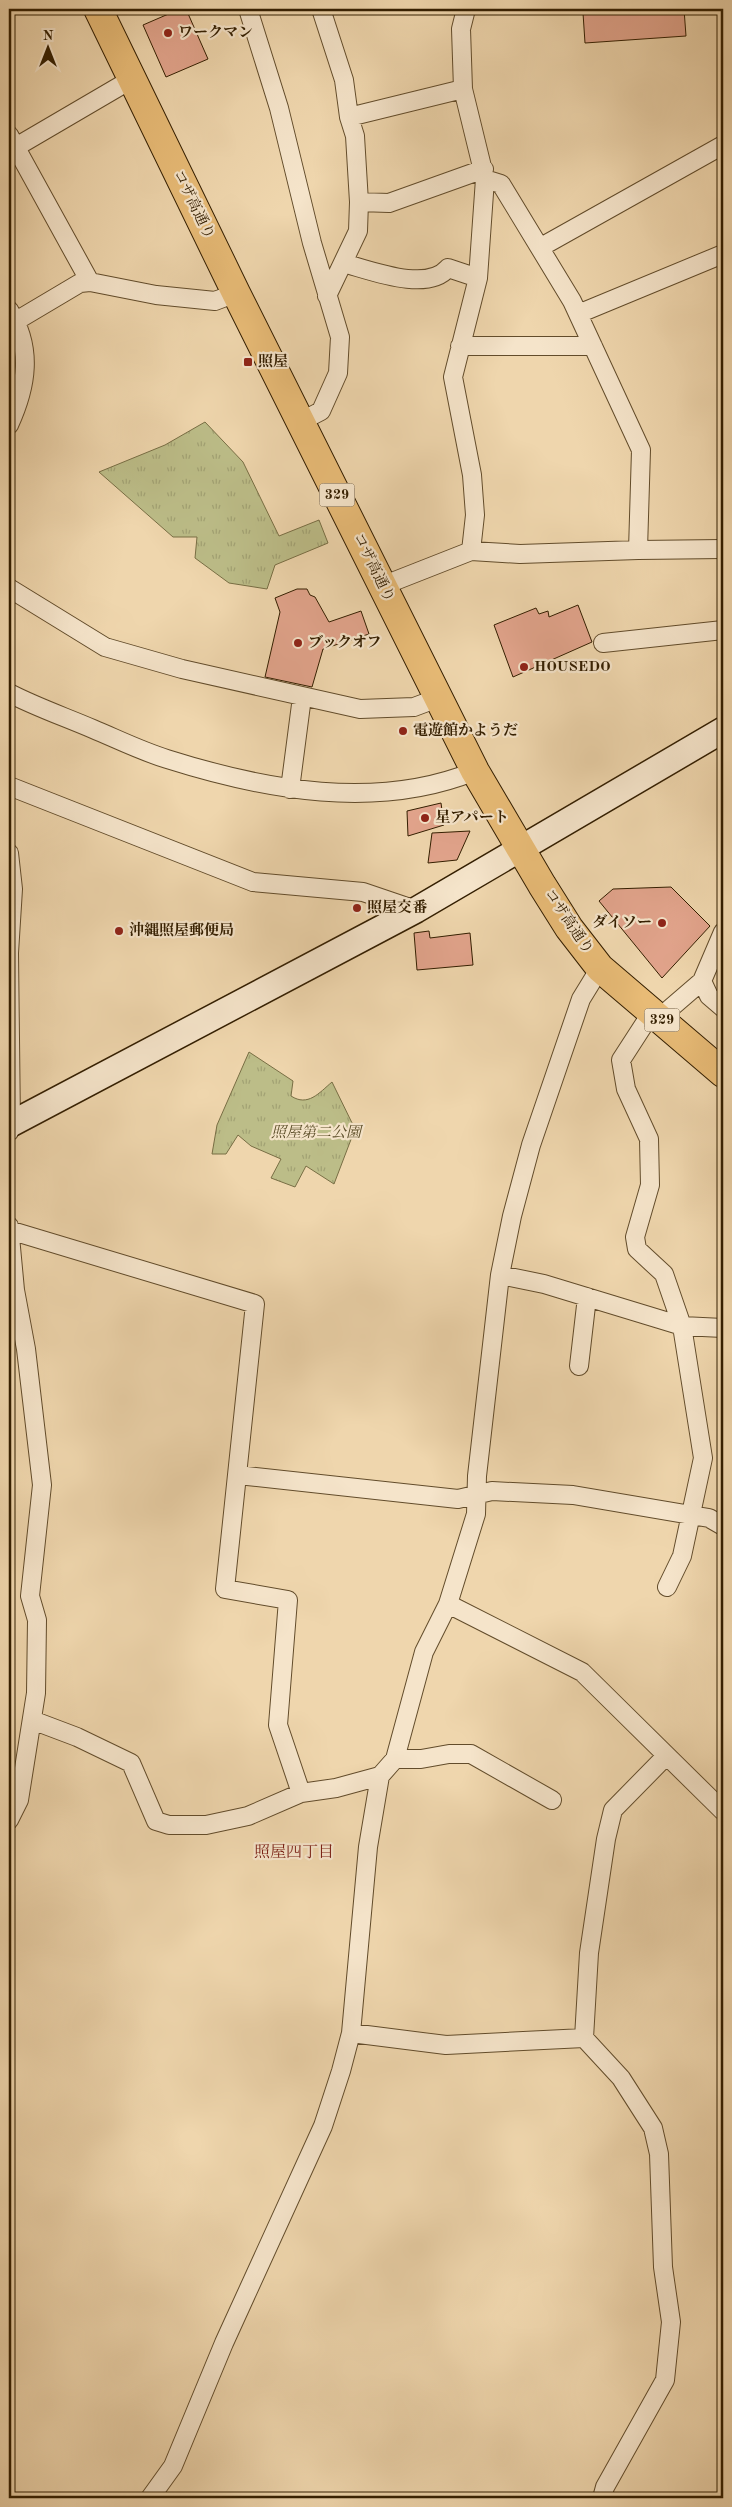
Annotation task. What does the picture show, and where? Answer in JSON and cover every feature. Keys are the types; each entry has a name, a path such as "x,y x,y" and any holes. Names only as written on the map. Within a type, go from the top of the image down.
{"highway":[{"name":"コザ高通り","path":"98,9 236,293 475,771 569,928 600,968 723,1073"}],"street":[{"path":"248,9 279,108 327,296 340,337 338,373 321,411 300,422"},
{"path":"321,9 344,80 349,117 355,136 359,202 358,232 327,296"},
{"path":"466,9 461,29 462,89 484,174 478,278 453,377 472,475 475,515 471,551"},
{"path":"90,282 11,144 132,78"},
{"path":"349,117 462,89"},
{"path":"541,247 723,145"},
{"path":"359,202 389,202 484,174 501,184 541,247 578,314 641,450 638,550"},
{"path":"578,314 723,254"},
{"path":"343,263 397,278 416,280 442,275 448,268 478,278"},
{"path":"9,425 20,400 25,374 25,349 14,320 80,283 90,282 156,295 215,301 236,293"},
{"path":"460,346 593,346"},
{"path":"382,586 471,551 520,554 723,549"},
{"path":"9,588 105,647 182,669 360,710 414,707 438,698"},
{"path":"603,643 723,630"},
{"path":"9,693 166,759 290,789 355,793 410,790 451,781 475,771"},
{"path":"290,789 302,698"},
{"path":"9,854 13,889 9,952 10,1127 416,910 723,730"},
{"path":"9,786 253,882 363,892 416,910"},
{"path":"667,1587 682,1556 703,1458 682,1326 664,1274 637,1249 635,1237 650,1185 649,1139 626,1089 621,1060 655,1015 702,981 723,932"},
{"path":"150,2498 172,2466 224,2343 323,2126 341,2071 350,2032 368,1847 380,1776 395,1758 424,1652 448,1604 476,1514 500,1275 512,1216 531,1145 581,999 600,968"},
{"path":"702,981 709,996 723,1008"},
{"path":"9,1226 15,1290 26,1349 42,1485 30,1596 37,1620 36,1694 19,1800 9,1820"},
{"path":"9,1230 255,1304 225,1589 288,1600 278,1725 301,1793"},
{"path":"500,1275 544,1284 682,1326 723,1328"},
{"path":"579,1366 586,1296"},
{"path":"238,1475 458,1499 492,1491 514,1490 573,1495 708,1518 723,1526"},
{"path":"448,1604 582,1672 620,1707 666,1756 723,1811"},
{"path":"32,1720 77,1737 131,1763 156,1821 169,1825 206,1825 248,1816 301,1793 336,1788 380,1776"},
{"path":"395,1758 421,1759 449,1754 471,1754 552,1800"},
{"path":"602,2498 605,2487 664,2380 671,2322 663,2268 659,2154 653,2128 620,2078 584,2038 590,1953 606,1839 613,1810 666,1756"},
{"path":"350,2032 446,2045 584,2038"}],"green space":[{"path":"205,422 243,462 279,536 319,520 328,543 275,565 267,589 229,583 195,558 197,537 173,537 99,472 165,445"},
{"name":"照屋第二公園","path":"249,1052 293,1081 291,1096 297,1099 303,1100 313,1097 332,1082 355,1129 334,1184 306,1166 295,1187 271,1178 281,1159 251,1146 238,1135 226,1154 212,1154 217,1125"}],"building":[{"path":"180,9 186,9 208,59 166,77 143,25"},
{"path":"641,9 684,9 686,36 585,43 583,13"},
{"path":"297,589 307,589 310,595 315,597 329,622 361,611 369,634 323,649 312,687 265,677 280,612 275,598"},
{"path":"578,605 592,642 513,677 494,625 536,608 539,614 548,611 549,617"},
{"name":"星アパート","path":"441,803 444,825 408,836 407,811"},
{"path":"470,831 457,860 428,863 432,833"},
{"path":"671,887 710,926 662,978 599,901 613,889"},
{"path":"429,931 430,938 470,933 473,965 417,970 414,933"}],"place":[{"name":"ワークマン","path":"168,33"},
{"name":"照屋","path":"248,362"},
{"name":"ブックオフ","path":"298,643"},
{"name":"HOUSEDO","path":"524,667"},
{"name":"電遊館かようだ","path":"403,731"},
{"name":"星アパート","path":"425,818"},
{"name":"照屋交番","path":"357,908"},
{"name":"ダイソー","path":"662,923"},
{"name":"沖縄照屋郵便局","path":"119,931"}],"district":[{"name":"照屋四丁目","path":"294,1853"}]}
